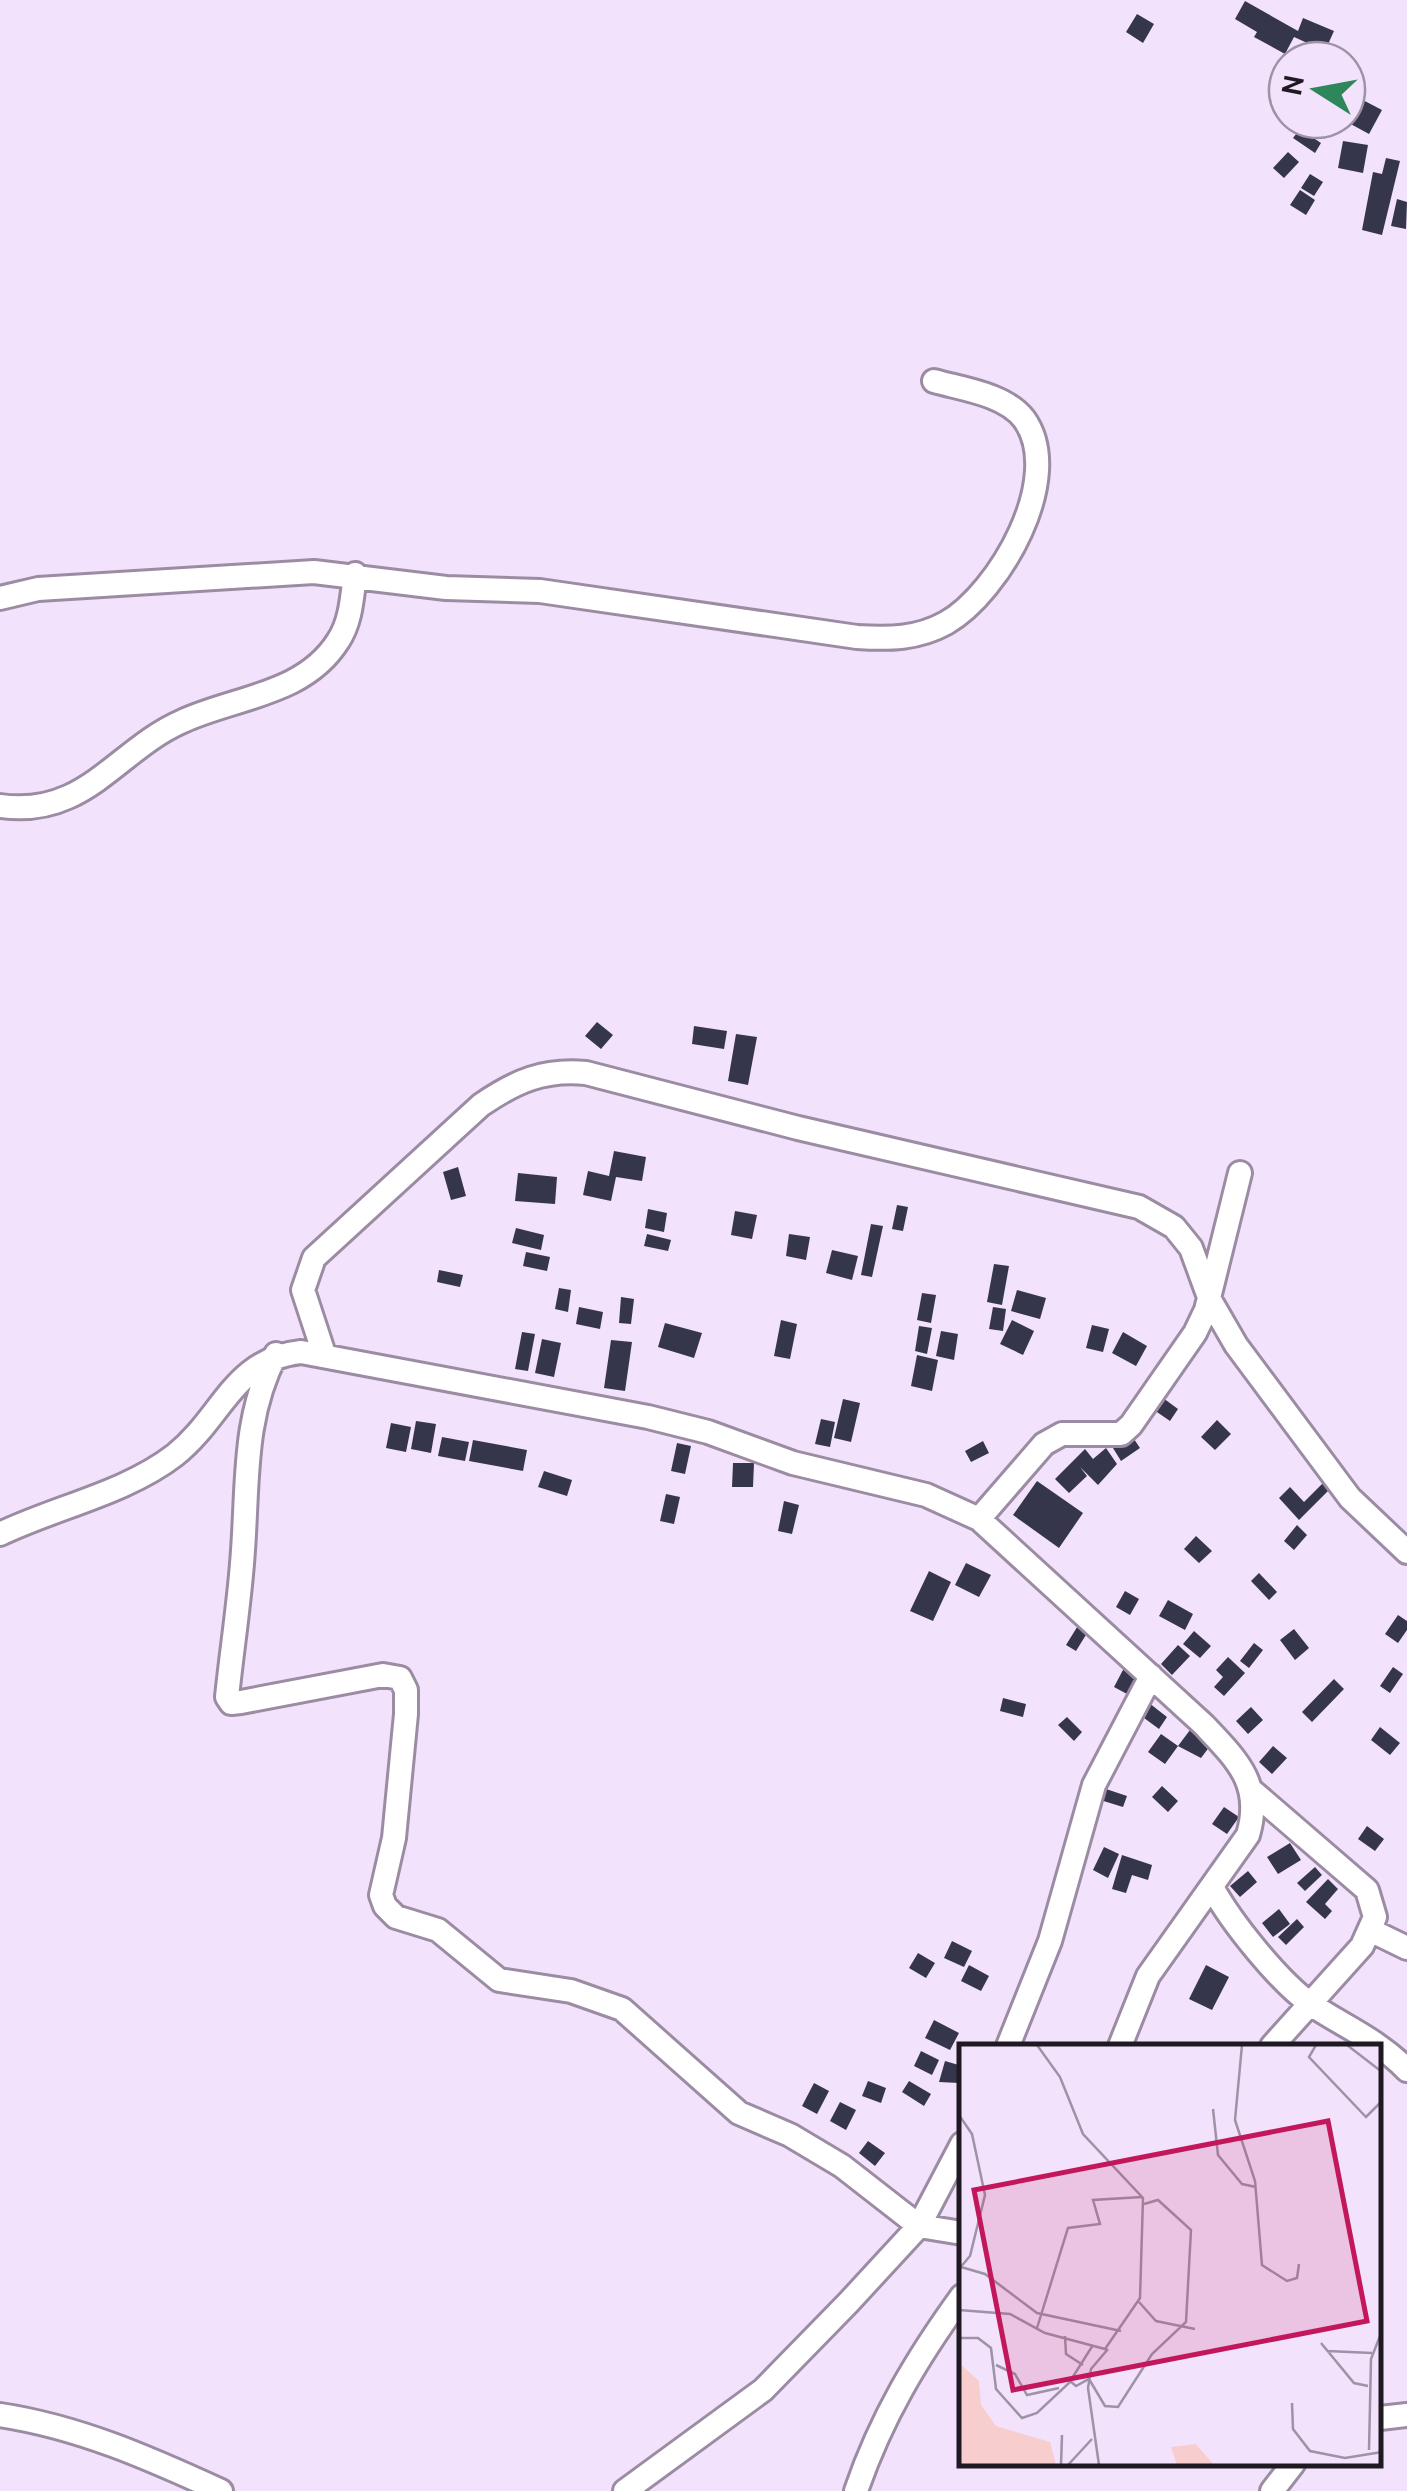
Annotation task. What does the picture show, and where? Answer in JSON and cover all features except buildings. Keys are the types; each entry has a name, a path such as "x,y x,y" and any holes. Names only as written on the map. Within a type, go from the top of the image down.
{"street":[{"path":"0,598 38,589 314,572 446,588 540,591 857,637 892,639 921,634 948,622 974,602 998,572 1027,514 1036,464 1033,438 1023,418 986,396 934,382"},
{"path":"0,806 38,806 85,792 182,721 277,690 315,666 338,642 349,614 355,574"},
{"path":"324,1354 303,1290 314,1258 482,1105 534,1075 558,1070 586,1073 798,1128 1139,1207 1174,1227 1191,1248 1210,1300 1236,1346 1350,1498 1407,1552"},
{"path":"979,1519 1044,1444 1062,1434 1121,1434 1130,1426 1195,1333 1210,1300 1240,1173"},
{"path":"276,1354 256,1401 244,1479 244,1549 227,1697 231,1702 382,1675 400,1678 406,1690 406,1714 394,1838 381,1895 385,1906 396,1916 438,1930 499,1980 571,1991 622,2009 739,2113 790,2135 842,2166 919,2226 959,2233"},
{"path":"0,1534 142,1476 170,1458 205,1425 247,1372 276,1354 324,1354 708,1432 781,1459 926,1495 979,1519 1233,1756 1251,1790 1255,1812 1248,1835 1148,1976 1121,2044"},
{"path":"1009,2044 1050,1941 1089,1798 1151,1676"},
{"path":"1251,1790 1367,1890 1375,1918 1372,1931 1274,2044"},
{"path":"1212,1887 1236,1926 1310,2004 1380,2044"},
{"path":"1372,1931 1407,1948"},
{"path":"1382,2046 1407,2070"},
{"path":"625,2491 763,2390 919,2226 959,2150"},
{"path":"856,2491 889,2407 911,2366 959,2300"},
{"path":"0,2415 49,2423 127,2449 221,2491"},
{"path":"1382,2418 1407,2416"},
{"path":"1272,2491 1291,2466"}]}
